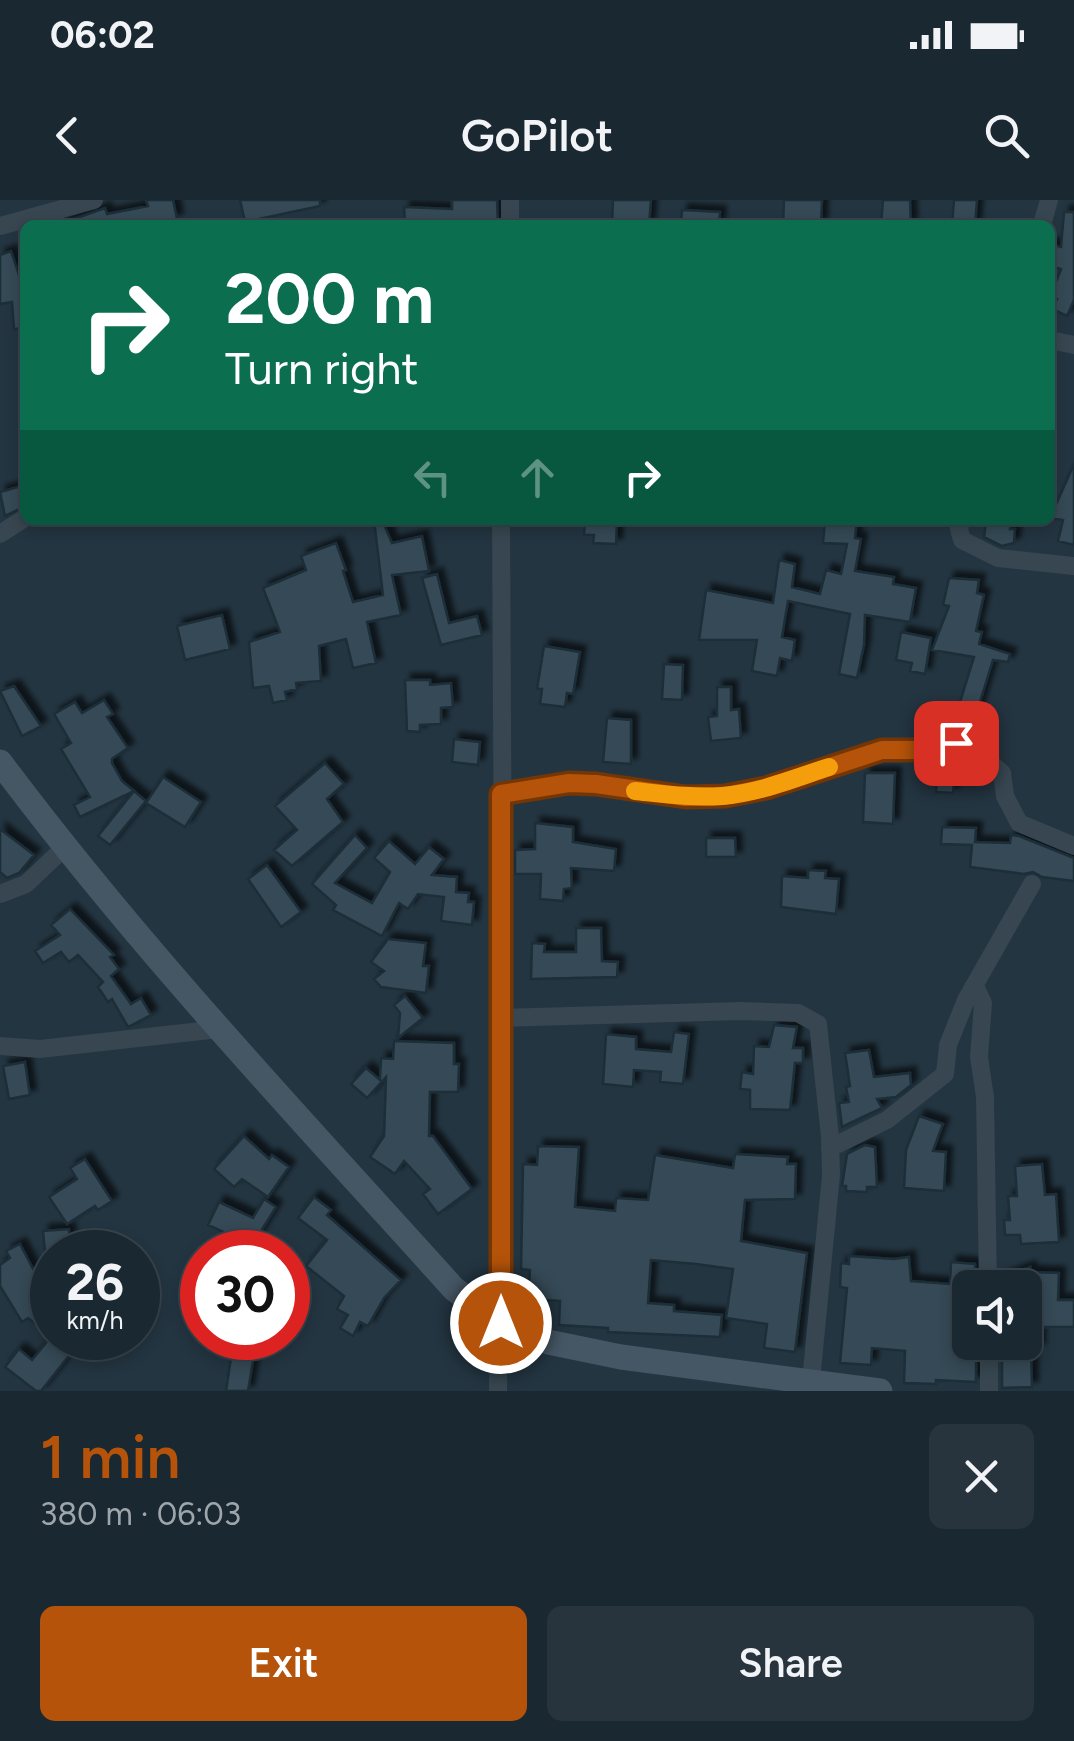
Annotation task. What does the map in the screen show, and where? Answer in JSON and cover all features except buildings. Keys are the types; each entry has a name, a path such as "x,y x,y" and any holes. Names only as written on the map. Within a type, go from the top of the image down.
{"street":[{"path":"22,220 94,200"},
{"path":"498,1391 503,1018 502,525"},
{"path":"959,525 962,540 998,558 1074,566"},
{"path":"501,794 569,783 686,797 725,796 766,788 882,750 967,743 1002,773 1005,796 1018,822 1074,846"},
{"path":"0,762 64,848 220,1029 454,1288 501,1323 548,1342 621,1357 880,1391"},
{"path":"0,894 26,884 64,848"},
{"path":"830,1148 887,1120 945,1074 948,1045 966,1000 1032,884"},
{"path":"975,986 983,1003 979,1057 985,1097 988,1270"},
{"path":"503,1018 741,1011 798,1013 818,1024 830,1148 811,1381"},
{"path":"0,1046 40,1049 220,1029"},
{"path":"989,1360 989,1391"}],"slow traffic":[{"path":"635,791 686,797 725,796 766,788 829,767"}],"route":[{"path":"501,1323 501,794 569,783 686,797 725,796 766,788 882,750 915,750 956,743"}]}
